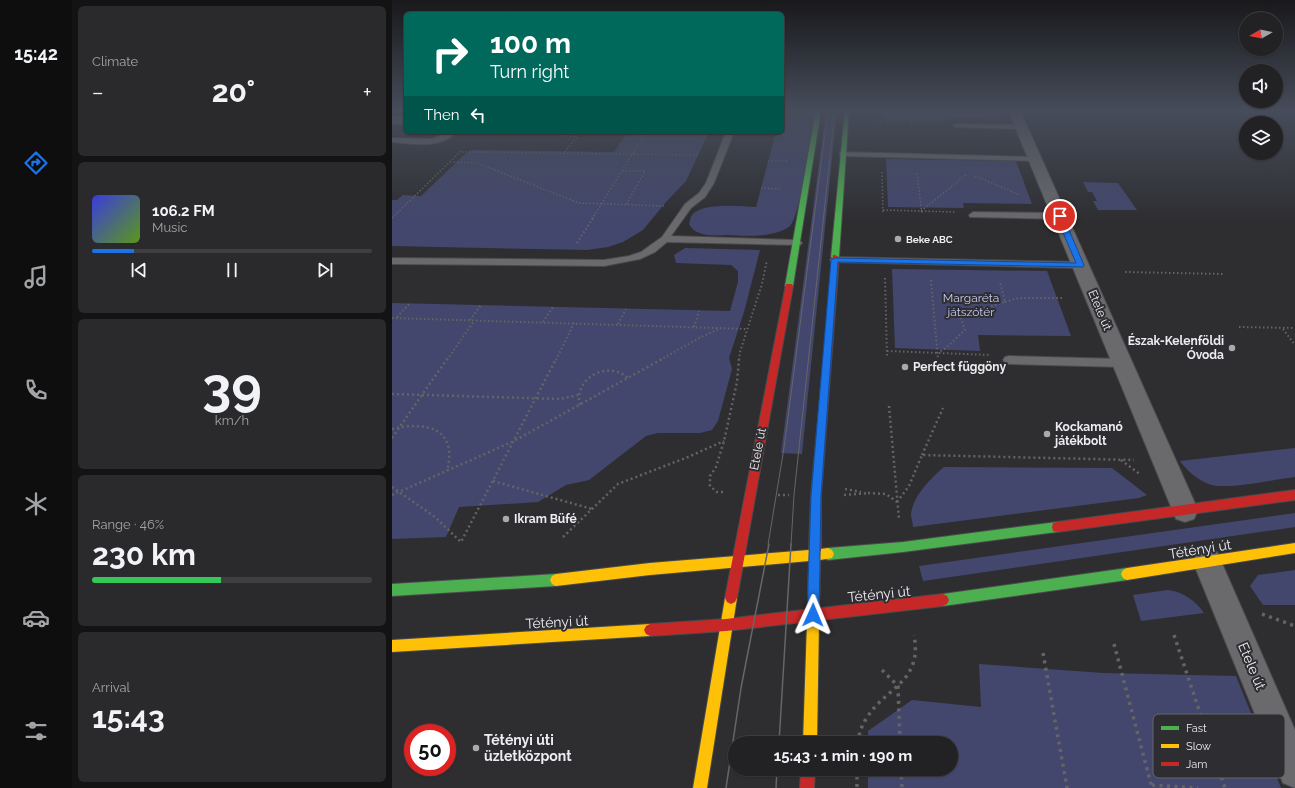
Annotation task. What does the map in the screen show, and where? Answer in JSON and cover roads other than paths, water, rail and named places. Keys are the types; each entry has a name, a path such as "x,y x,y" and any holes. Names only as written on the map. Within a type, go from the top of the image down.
{"main road":[{"name":"Etele út","path":"700,788 737,562 797,243 813,147"},
{"path":"810,736 816,496 844,147"},
{"path":"392,590 565,579 937,544 1295,495"},
{"name":"Tétényi út","path":"392,646 726,625 910,605 1295,548"},
{"path":"807,788 808,776"}],"street":[{"name":"Etele út","path":"1030,147 1185,510"},
{"name":"Etele út","path":"1207,562 1271,714"},
{"name":"Etele út","path":"1285,747 1295,771"}],"lane":[{"path":"392,261 604,263 632,259 655,250 665,239 688,206 702,195 710,183 724,147"},
{"path":"843,154 1035,159"},
{"path":"973,215 1060,216"},
{"path":"665,239 797,243"},
{"path":"835,260 1080,265"},
{"path":"1009,360 1122,363"}],"tram line":[{"path":"768,545 784,448 823,147"},
{"path":"791,545 794,495 831,147"},
{"path":"726,788 741,688 769,544"},
{"path":"779,736 791,544"},
{"path":"776,788 777,776"}],"place":[{"name":"Beke ABC","path":"898,239"},
{"name":"Észak-Kelenföldi Óvoda","path":"1232,348"},
{"name":"Perfect függöny","path":"905,367"},
{"name":"Kockamanó játékbolt","path":"1047,434"},
{"name":"Ikram Büfé","path":"506,519"},
{"name":"Tétényi úti üzletközpont","path":"476,748"}],"park label":[{"name":"Margaréta játszótér","path":"971,305"}]}
